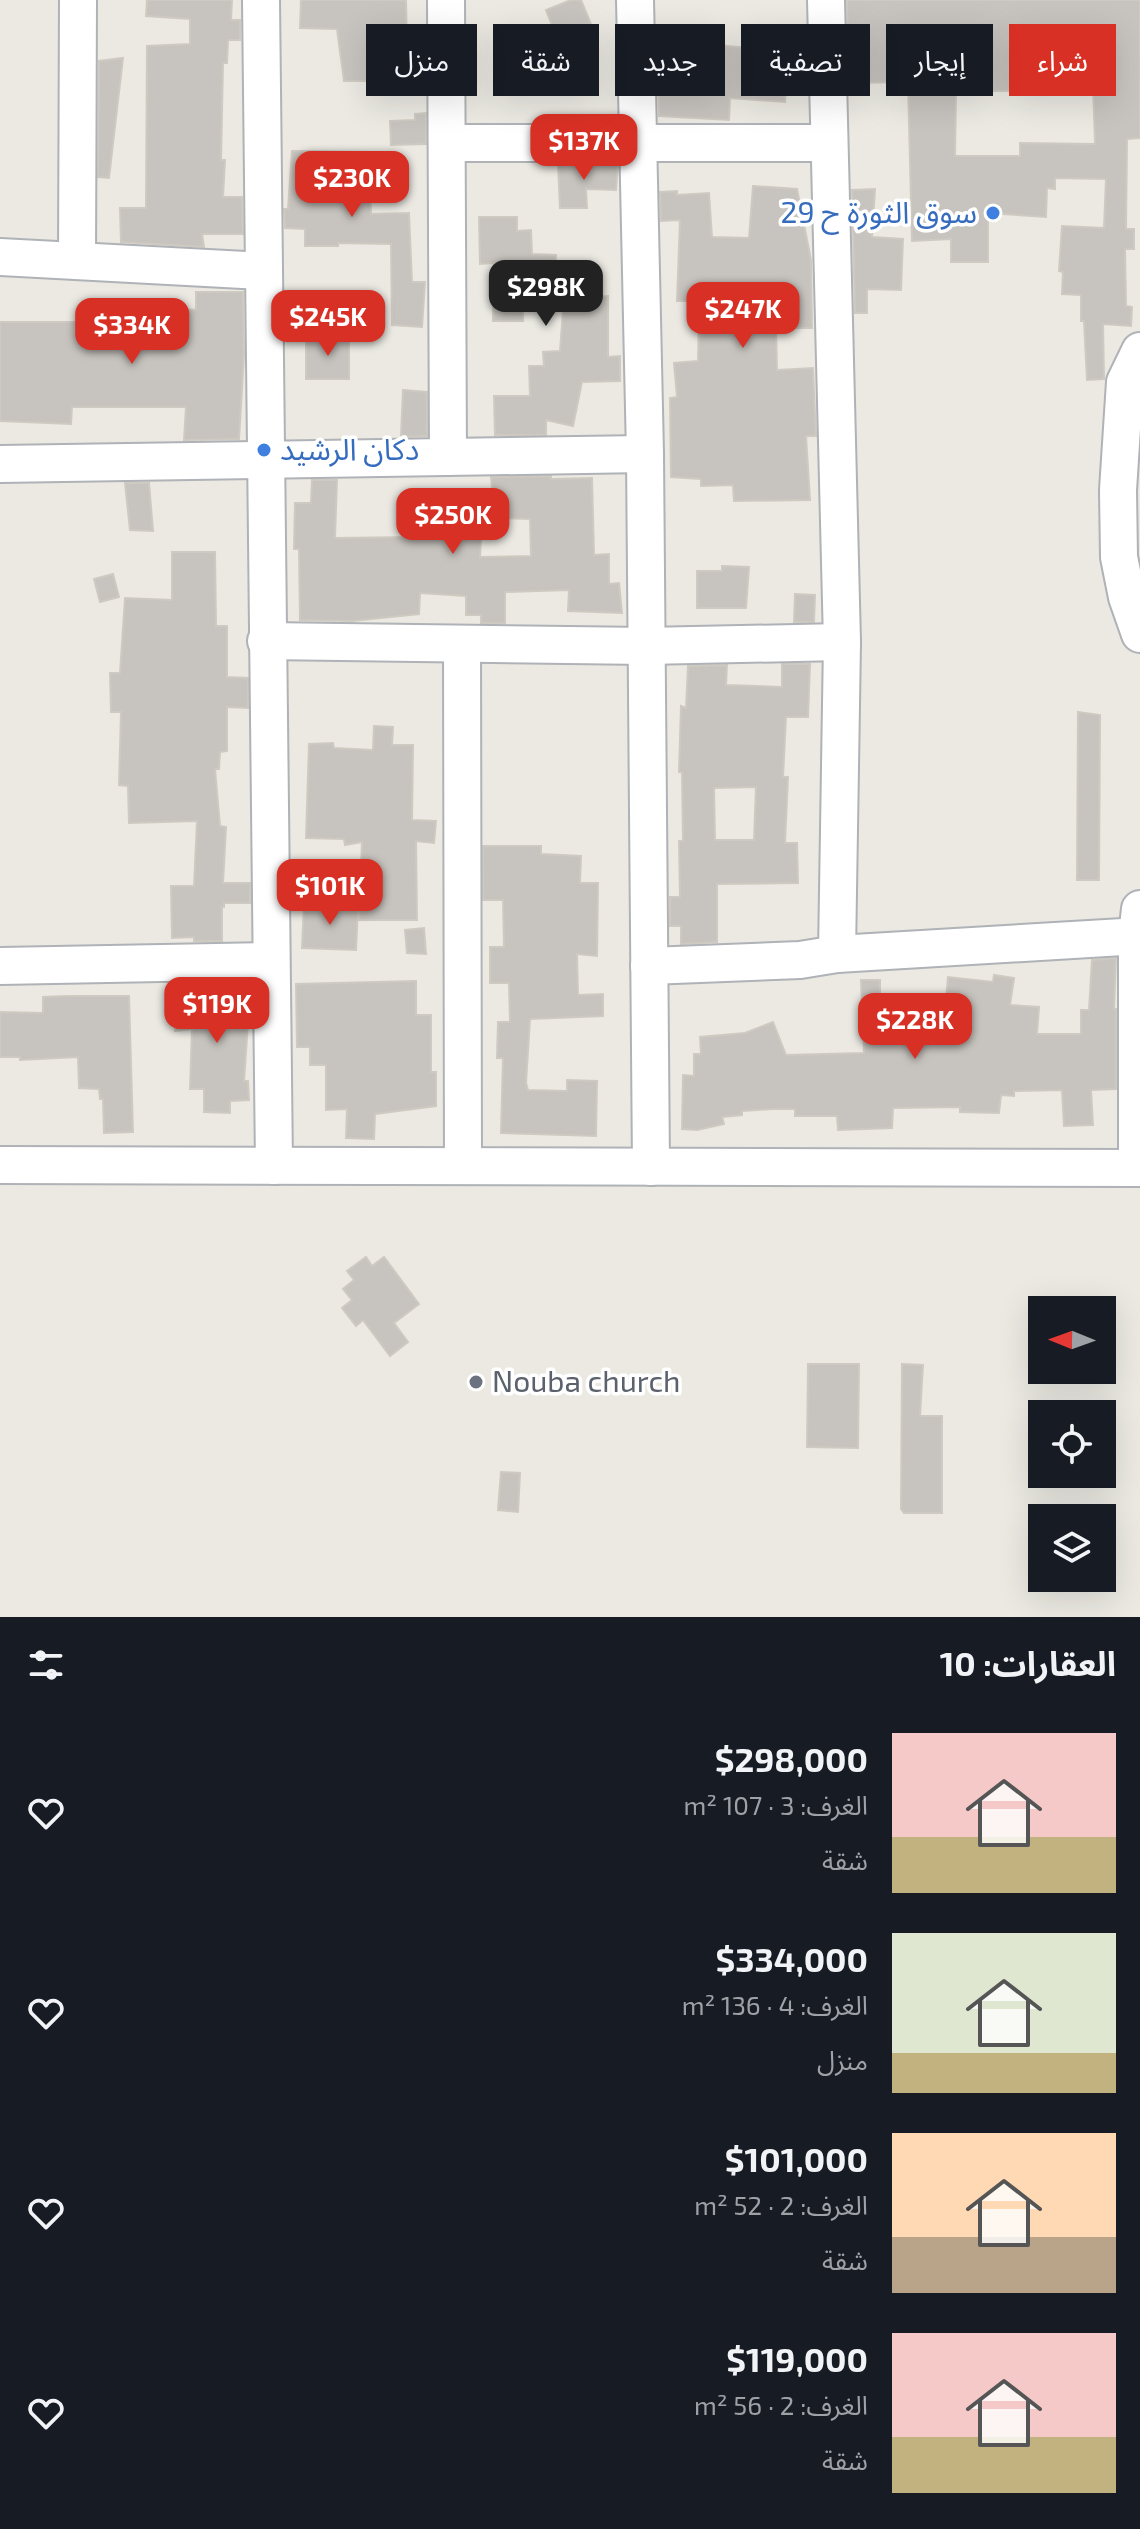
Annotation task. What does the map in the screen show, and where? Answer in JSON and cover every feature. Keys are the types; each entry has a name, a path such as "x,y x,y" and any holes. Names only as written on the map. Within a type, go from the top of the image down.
{"street":[{"path":"77,261 78,0"},
{"path":"261,0 274,1166"},
{"path":"446,0 448,457"},
{"path":"635,0 645,454 651,1167"},
{"path":"826,0 842,642 837,954"},
{"path":"448,143 829,143"},
{"path":"0,257 263,271"},
{"path":"1140,351 1125,382 1118,490 1119,557 1127,597 1140,634"},
{"path":"0,464 645,454"},
{"path":"266,641 646,646 842,642"},
{"path":"462,645 463,1166"},
{"path":"0,1165 1138,1168 1139,927 800,960 649,966"},
{"path":"0,966 271,961"}],"building":[{"path":"147,0 232,0 231,20 240,20 240,40 228,40 227,63 223,63 221,160 225,160 223,197 242,197 243,234 202,234 204,247 121,242 120,208 146,208 147,46 190,44 190,19 146,16"},
{"path":"301,0 406,0 406,24 366,24 366,81 344,81 337,29 300,28"},
{"path":"571,0 581,0 591,24 552,24 546,10"},
{"path":"847,0 1140,0 1140,138 1127,139 1126,229 1134,229 1134,249 1125,249 1126,306 1132,307 1131,326 1103,324 1104,379 1087,380 1081,295 1062,294 1063,272 1059,271 1062,226 1104,228 1106,179 1055,178 1055,189 1047,188 1046,217 988,213 988,262 951,262 951,239 912,241 908,96 956,96 955,156 1020,156 1020,143 1095,144 1093,96 1116,96 1116,24 1009,24 1009,91 993,91 993,24 886,24 886,82 870,83 870,24 848,24"},
{"path":"725,46 741,47 741,96 785,96 785,102 730,98 729,120 659,116 658,96 725,96"},
{"path":"123,58 109,178 98,177 99,61"},
{"path":"426,113 426,144 391,145 390,121 415,120 415,114"},
{"path":"292,151 369,152 371,214 409,213 412,282 425,282 422,327 392,325 391,244 305,246 305,229 285,228 284,209 288,209"},
{"path":"558,164 618,164 616,190 586,189 587,208 560,208"},
{"path":"753,186 797,189 811,260 812,328 776,328 777,370 813,368 816,436 806,436 810,500 734,501 733,485 701,486 701,479 671,477 670,398 677,397 674,363 698,361 699,315 688,315 688,301 677,301 680,220 661,221 660,192 677,191 677,195 709,193 712,237 749,238"},
{"path":"875,189 872,237 903,239 901,290 867,289 867,313 855,313 852,190"},
{"path":"479,217 517,217 517,231 531,230 532,254 556,255 555,274 595,276 594,297 608,296 608,357 620,356 620,381 582,382 573,426 546,420 546,435 495,435 494,396 530,396 529,366 544,366 543,352 560,351 563,310 523,309 523,321 493,321 494,263 480,264"},
{"path":"196,292 243,292 244,355 239,439 184,440 186,407 72,407 71,424 0,421 0,322 75,322 75,334 114,335 118,308 196,310"},
{"path":"306,336 349,336 349,379 306,379"},
{"path":"403,390 427,392 427,436 401,437"},
{"path":"551,476 551,479 592,478 594,555 609,554 609,584 619,583 622,613 568,611 569,590 505,592 505,623 481,623 481,615 466,615 466,596 420,593 419,614 352,621 300,620 299,549 294,549 295,503 311,503 312,480 337,480 335,538 413,537 412,497 438,497 439,521 482,523 480,557 531,556 530,519 495,518 491,477"},
{"path":"125,483 149,483 153,531 130,530"},
{"path":"172,552 215,552 216,626 227,626 227,677 248,678 248,708 227,707 227,751 220,752 219,769 215,769 220,826 226,827 223,883 250,883 250,903 224,903 222,941 172,938 171,886 194,886 197,821 129,823 128,786 119,785 121,712 111,712 110,673 120,673 125,598 172,600"},
{"path":"722,566 749,567 746,608 697,608 697,571 722,571"},
{"path":"113,574 119,597 100,602 94,579"},
{"path":"795,594 815,595 814,622 794,622"},
{"path":"782,664 810,664 808,717 786,717 783,777 788,777 785,843 797,843 798,883 717,884 717,942 681,944 681,926 670,926 670,897 680,897 679,841 683,841 682,772 679,772 681,706 686,708 688,666 727,665 726,685 782,687","holes":["756,787 754,840 715,840 714,788"]},
{"path":"1078,712 1100,715 1099,880 1077,880"},
{"path":"374,726 393,727 392,745 413,745 412,820 436,821 434,843 416,841 417,920 359,920 362,842 345,845 344,839 306,838 309,744 333,743 334,748 373,750"},
{"path":"483,846 541,846 541,854 581,856 580,883 598,883 597,956 577,954 578,995 603,994 603,1016 530,1019 526,1083 528,1090 567,1091 567,1080 597,1081 596,1136 501,1133 503,1058 497,1058 498,1022 510,1022 509,983 490,983 490,947 504,947 503,900 483,900"},
{"path":"304,904 358,906 356,950 302,948"},
{"path":"424,928 426,954 407,953 405,930"},
{"path":"1116,958 1116,1089 1091,1090 1093,1125 1064,1126 1062,1090 1014,1091 1014,1096 1001,1095 999,1113 960,1112 960,1107 893,1108 892,1128 838,1130 837,1116 795,1116 795,1109 772,1109 742,1111 742,1115 722,1117 724,1124 697,1130 682,1129 683,1075 694,1076 694,1054 701,1054 700,1037 745,1033 773,1022 786,1055 864,1053 861,980 880,980 880,1006 945,1010 948,977 993,982 994,975 1014,978 1010,1005 1039,1007 1037,1034 1081,1034 1081,1010 1089,1010 1092,960"},
{"path":"416,981 416,1015 431,1015 431,1072 436,1072 436,1106 375,1114 374,1139 346,1138 347,1109 326,1110 326,1065 310,1065 310,1047 297,1047 296,984"},
{"path":"210,990 250,993 244,1081 248,1081 249,1100 230,1101 230,1113 204,1112 204,1089 190,1089 192,1029 175,1031 177,992 210,994"},
{"path":"129,996 133,1132 104,1133 103,1099 100,1099 99,1089 79,1088 78,1057 20,1060 20,1057 0,1057 0,1012 43,1013 43,997"},
{"path":"366,1257 372,1266 384,1257 419,1304 394,1323 408,1342 390,1356 363,1320 356,1326 342,1308 352,1300 343,1289 354,1280 347,1271"},
{"path":"808,1364 859,1364 858,1448 807,1447"},
{"path":"902,1364 923,1365 920,1416 942,1416 942,1513 904,1513 901,1509"},
{"path":"501,1472 520,1473 518,1512 498,1510"}],"place":[{"name":"سوق الثورة ح 29","path":"993,213"},
{"name":"دكان الرشيد","path":"264,450"},
{"name":"Nouba church","path":"476,1382"}]}
